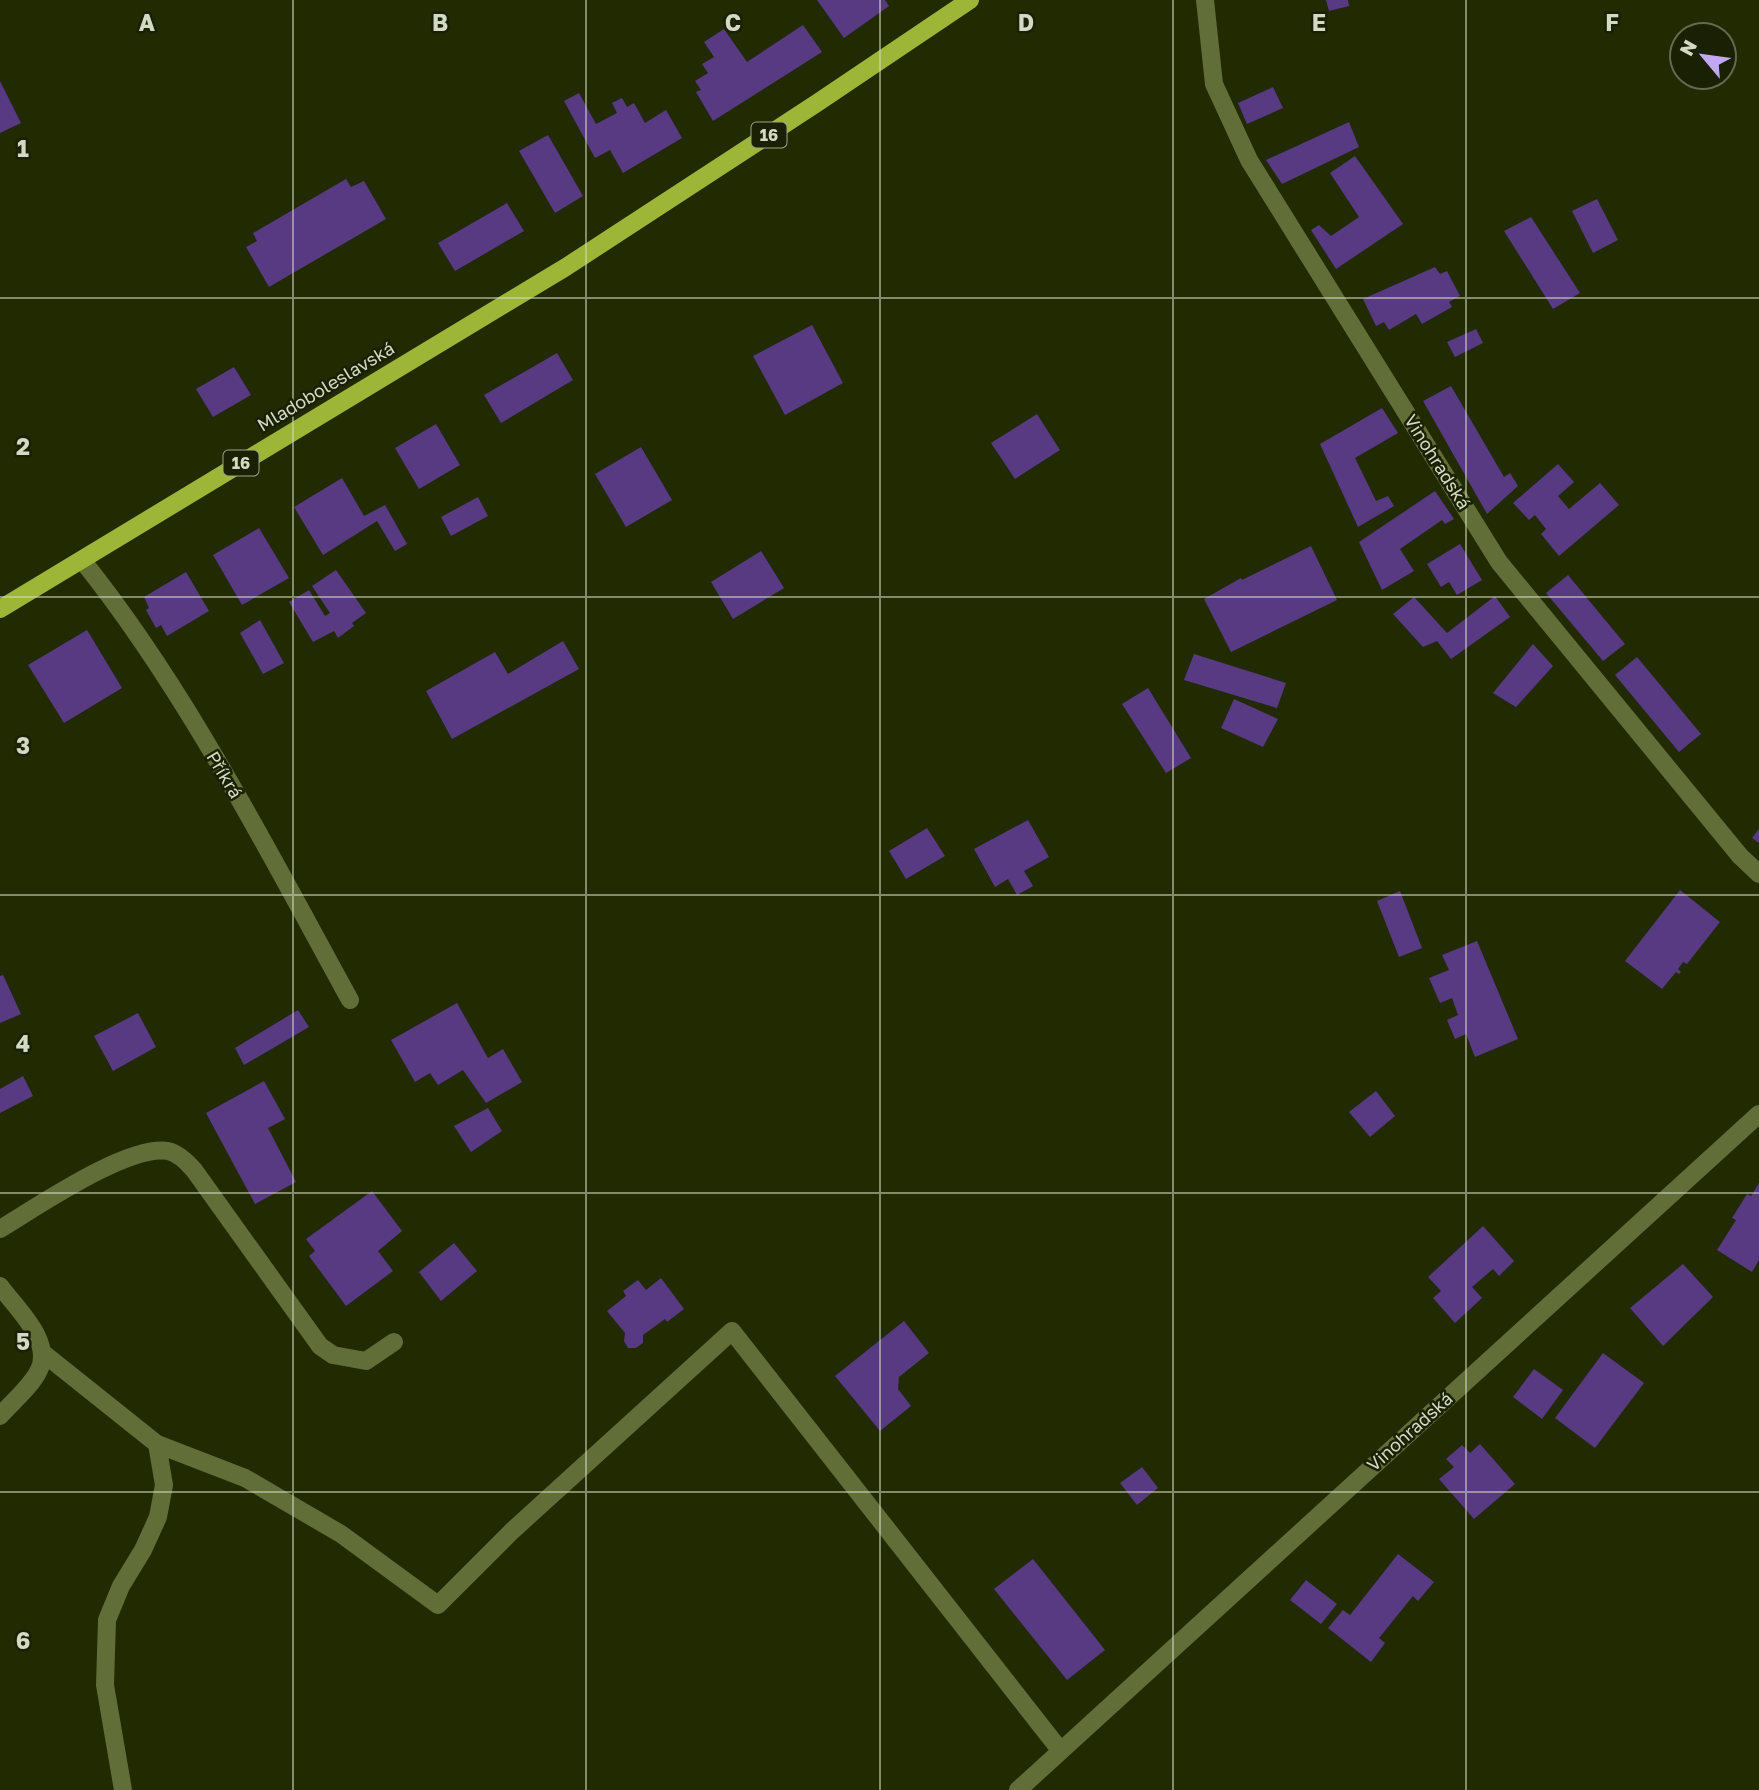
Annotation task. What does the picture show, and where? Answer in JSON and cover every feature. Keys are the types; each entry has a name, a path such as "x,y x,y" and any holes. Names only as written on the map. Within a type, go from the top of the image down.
{"main road":[{"name":"Mladoboleslavská","path":"0,609 566,267 970,0"}],"street":[{"name":"Vinohradská","path":"1205,0 1214,84 1249,160 1499,562 1740,856 1759,874"},
{"name":"Příkrá","path":"82,560 107,591 174,690 252,823 350,1000"},
{"name":"Vinohradská","path":"1018,1790 1759,1114"},
{"path":"0,1228 114,1163 148,1151 169,1152 184,1159 194,1170 320,1346 333,1355 366,1361 394,1342"},
{"path":"0,1286 38,1337 43,1353 39,1370 0,1416"},
{"path":"43,1353 156,1444 245,1478 341,1534 438,1605 512,1531 732,1331 1060,1750"},
{"path":"123,1790 105,1685 107,1620 121,1586 144,1550 158,1517 164,1485 156,1444"}],"building":[{"path":"817,0 885,0 889,6 844,38"},
{"path":"1326,0 1348,0 1349,6 1329,11"},
{"path":"803,25 822,52 713,121 696,92 701,90 695,81 708,73 702,64 714,57 704,42 724,29 747,62"},
{"path":"0,81 21,123 0,133"},
{"path":"1273,87 1283,108 1247,124 1238,103"},
{"path":"579,93 596,124 617,113 612,103 622,98 627,107 634,103 645,123 666,110 682,138 623,173 610,150 595,158 564,101"},
{"path":"1349,122 1359,147 1282,184 1266,160"},
{"path":"548,135 583,196 555,213 519,151"},
{"path":"1355,156 1403,224 1336,269 1311,230 1319,225 1331,236 1359,217 1330,173"},
{"path":"346,179 351,187 364,181 386,219 269,287 246,247 257,241 253,233"},
{"path":"1597,199 1618,240 1593,253 1572,211"},
{"path":"507,203 524,231 455,271 438,243"},
{"path":"1531,217 1580,293 1553,309 1504,231"},
{"path":"1435,267 1440,274 1447,271 1460,296 1449,302 1452,307 1422,324 1416,314 1389,330 1384,322 1376,326 1363,299"},
{"path":"812,325 843,383 785,415 753,356"},
{"path":"1476,329 1483,343 1455,357 1447,342"},
{"path":"557,353 573,380 501,423 484,395"},
{"path":"234,367 251,395 213,417 196,389"},
{"path":"1451,386 1504,477 1510,473 1518,486 1487,514 1423,401"},
{"path":"1382,408 1398,433 1355,458 1376,501 1388,496 1394,506 1358,527 1320,444"},
{"path":"1037,414 1060,450 1015,479 991,443"},
{"path":"436,424 460,465 419,489 395,448"},
{"path":"641,447 672,500 626,527 595,474"},
{"path":"1558,464 1574,482 1558,496 1569,509 1600,483 1619,505 1559,556 1541,534 1546,529 1535,515 1529,520 1513,503"},
{"path":"342,478 364,516 385,505 407,544 395,551 377,521 323,555 294,507"},
{"path":"1435,491 1454,519 1445,524 1442,520 1400,549 1414,571 1382,590 1359,542"},
{"path":"478,497 488,516 451,536 441,517"},
{"path":"259,528 289,578 242,605 213,555"},
{"path":"1460,544 1482,580 1457,595 1449,582 1441,587 1427,564"},
{"path":"1311,546 1337,600 1231,652 1204,599 1241,578 1242,580"},
{"path":"761,551 784,588 733,619 711,582"},
{"path":"336,570 366,613 338,638 334,631 313,642 289,602 309,590 325,616 330,613 312,586"},
{"path":"186,572 209,611 167,636 161,625 156,628 146,610 149,608 144,597"},
{"path":"1568,575 1625,644 1603,661 1546,593"},
{"path":"1495,596 1510,617 1451,659 1437,641 1423,647 1393,614 1414,597 1447,633"},
{"path":"260,620 284,663 263,674 240,633"},
{"path":"87,630 122,688 64,723 28,665"},
{"path":"563,641 579,669 452,739 426,691 495,652 508,674"},
{"path":"1533,644 1553,666 1516,707 1493,693"},
{"path":"1194,654 1286,683 1277,708 1184,680"},
{"path":"1637,657 1701,734 1679,752 1615,675"},
{"path":"1148,688 1191,758 1166,773 1122,704"},
{"path":"1234,699 1278,719 1263,747 1221,728"},
{"path":"1028,820 1049,857 1024,871 1033,886 1017,895 1008,879 995,887 974,849"},
{"path":"927,828 945,856 906,879 889,851"},
{"path":"1759,829 1759,843 1752,838"},
{"path":"1680,890 1720,922 1687,964 1683,962 1678,969 1681,972 1676,972 1662,989 1625,961"},
{"path":"1400,891 1422,948 1399,957 1377,901"},
{"path":"1477,941 1518,1039 1475,1057 1466,1034 1455,1039 1447,1020 1458,1015 1452,998 1440,1003 1429,978 1449,970 1442,955"},
{"path":"3,975 21,1014 0,1023 0,976"},
{"path":"457,1003 488,1058 503,1049 522,1082 486,1103 463,1070 438,1085 430,1073 415,1082 391,1040"},
{"path":"298,1010 309,1027 244,1065 235,1048"},
{"path":"138,1013 156,1047 113,1071 94,1036"},
{"path":"23,1076 33,1096 0,1113 0,1089"},
{"path":"264,1081 285,1119 268,1128 296,1182 255,1204 206,1113"},
{"path":"1376,1091 1395,1116 1370,1137 1349,1112"},
{"path":"488,1108 502,1131 471,1152 454,1126"},
{"path":"1759,1183 1759,1260 1752,1272 1717,1250 1736,1220 1732,1218 1747,1194 1751,1196"},
{"path":"372,1191 402,1231 378,1251 393,1271 346,1306 309,1256 315,1251 306,1239"},
{"path":"1483,1226 1514,1261 1499,1276 1493,1269 1472,1287 1482,1298 1455,1323 1433,1298 1441,1291 1428,1277"},
{"path":"454,1243 477,1271 441,1301 419,1272"},
{"path":"1683,1264 1713,1297 1663,1346 1630,1308"},
{"path":"661,1278 684,1309 643,1335 643,1343 636,1348 628,1348 624,1341 625,1333 607,1311 626,1296 623,1291 638,1280 646,1290"},
{"path":"904,1321 929,1353 899,1377 898,1389 911,1406 880,1431 835,1376"},
{"path":"1603,1353 1644,1383 1595,1448 1555,1418"},
{"path":"1534,1369 1563,1390 1542,1419 1513,1397"},
{"path":"1480,1444 1515,1484 1474,1519 1439,1479 1454,1467 1446,1459 1462,1445 1470,1453"},
{"path":"1142,1467 1158,1488 1137,1505 1120,1483"},
{"path":"1398,1554 1434,1582 1418,1601 1413,1596 1379,1638 1385,1643 1371,1662 1328,1628 1343,1610 1350,1615"},
{"path":"1033,1559 1105,1650 1067,1680 994,1589"},
{"path":"1306,1580 1337,1604 1321,1624 1290,1600"}]}
